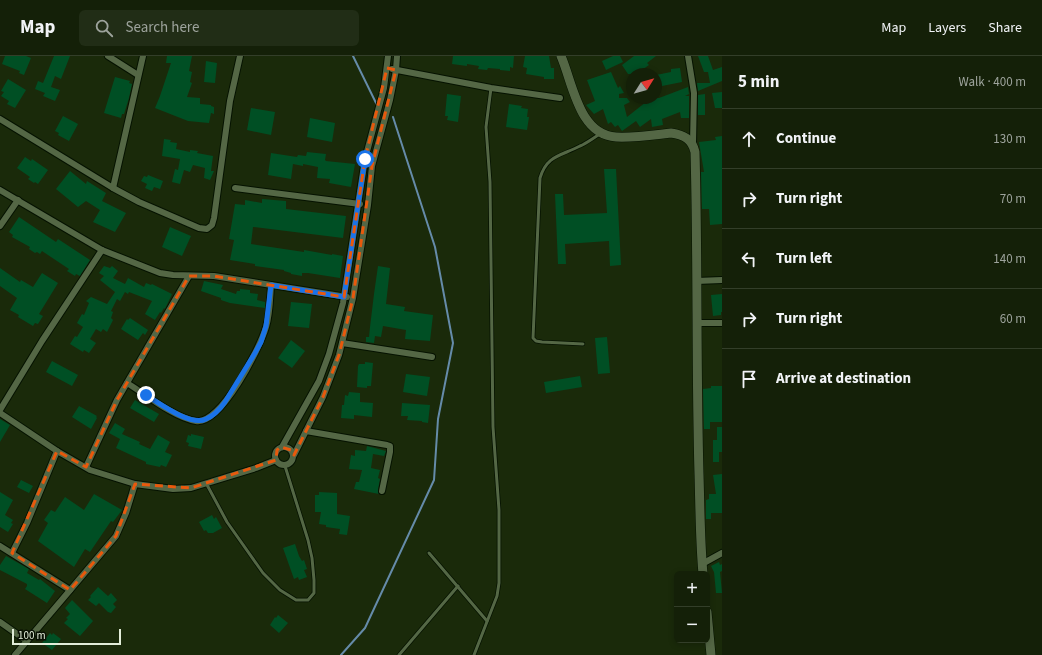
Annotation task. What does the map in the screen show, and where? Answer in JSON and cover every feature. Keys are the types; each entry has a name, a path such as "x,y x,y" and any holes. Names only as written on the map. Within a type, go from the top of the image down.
{"street":[{"path":"108,56 138,75"},
{"path":"113,188 143,56"},
{"path":"0,119 113,188 139,202 199,228 207,229 212,225 214,218 230,102 240,56"},
{"path":"388,56 381,105 365,159 344,297 319,381 282,447 277,450 275,455 276,460 281,465 285,466 290,464 293,460 294,455 323,397 339,355 353,298 368,205 372,166 388,107 396,70 397,56"},
{"path":"561,56 577,102 583,114 588,122 601,133 608,136 617,137 671,133 680,134 693,144"},
{"path":"688,56 694,92 693,144 695,152 696,207 696,323 703,571"},
{"path":"387,68 491,88 560,98"},
{"path":"235,188 368,205"},
{"path":"0,190 102,250 160,273 189,276 214,276 353,298"},
{"path":"0,226 18,200"},
{"path":"102,250 42,341 0,412 57,451 86,467 135,484 173,488 191,488 256,468 276,460"},
{"path":"86,467 117,400 189,276"},
{"path":"696,281 722,280"},
{"path":"127,383 177,414 196,421 206,419 219,409 225,402 255,353 266,326 271,285"},
{"path":"696,323 722,323"},
{"path":"342,343 432,357"},
{"path":"306,431 387,444 390,446 382,491"},
{"path":"282,447 286,447 291,450 294,455"},
{"path":"12,553 27,523 57,451"},
{"path":"15,655 116,536 126,513 135,484"},
{"path":"0,546 70,590"},
{"path":"702,564 722,553"},
{"path":"0,622 27,641"},
{"path":"710,643 711,655"}],"lane":[{"path":"474,655 497,596 499,584 499,510 493,427 491,220 486,127 491,88"},
{"path":"583,344 542,342 536,341 533,338 540,178 547,163 555,156 580,146 601,133"},
{"path":"206,483 228,522 264,573 280,590 296,600 308,600 314,593 312,558 308,540 285,466"},
{"path":"429,553 487,621"},
{"path":"399,655 458,586"}],"highlighted area":[{"path":"387,68 396,70 372,166 353,298 339,355 323,397 294,455 291,450 281,447 277,450 276,460 191,488 135,484 116,536 70,590 12,553 57,451 86,467 117,400 189,276 214,276 344,297 365,159"}],"building":[{"path":"5,56 26,56 31,58 24,75 19,73 20,71 2,64"},
{"path":"54,56 70,56 61,79 55,76 51,87 60,90 55,101 43,96 45,93 35,89 38,81 43,83"},
{"path":"167,56 192,56 189,71 192,72 190,82 192,83 187,97 200,98 200,104 211,105 214,107 214,114 211,113 209,123 188,121 155,108 171,63 166,63"},
{"path":"453,56 514,56 513,68 510,67 510,71 488,68 487,70 478,69 479,66 452,64"},
{"path":"525,56 549,56 551,68 554,68 554,79 544,79 544,77 526,74 527,68 523,67"},
{"path":"613,56 620,56 623,62 606,70 602,61"},
{"path":"634,56 656,56 647,63 649,65 645,68 626,68 626,71 622,65"},
{"path":"698,56 708,56 713,70 722,67 722,81 698,91 697,83 710,83 708,72 704,72"},
{"path":"206,61 217,63 215,83 204,82"},
{"path":"680,68 682,82 662,86 662,74 671,72 671,69"},
{"path":"611,72 618,88 620,86 624,93 619,94 619,98 626,98 626,104 624,105 627,117 643,104 662,104 662,97 688,87 689,94 685,96 689,96 689,118 681,118 680,112 662,119 663,125 652,127 651,119 640,127 636,121 622,131 618,125 615,127 611,122 608,124 603,109 594,114 586,105 595,101 587,80"},
{"path":"115,77 130,81 129,83 132,84 124,114 122,114 121,118 104,113"},
{"path":"8,79 26,90 15,108 7,104 9,101 1,96 4,92 1,91"},
{"path":"722,92 722,108 715,108 712,93"},
{"path":"447,94 461,96 458,122 447,120 448,116 445,116"},
{"path":"705,94 705,115 698,115 698,95"},
{"path":"509,104 522,106 521,108 528,109 527,117 529,117 527,130 506,127"},
{"path":"251,108 275,112 271,135 247,130"},
{"path":"63,116 78,124 69,141 58,135 59,133 55,131"},
{"path":"310,118 335,123 332,142 307,137"},
{"path":"722,136 722,224 710,225 709,209 702,209 701,172 704,172 699,142 716,140 715,137"},
{"path":"164,139 177,143 176,149 190,152 190,150 198,151 197,153 213,156 211,171 214,171 210,180 204,178 205,168 193,165 190,172 184,170 180,184 172,182 175,169 178,170 180,159 162,156"},
{"path":"307,152 326,154 326,161 355,164 351,187 329,183 330,179 317,178 318,167 303,164 303,166 293,164 291,179 268,175 271,153 297,157 298,155 306,156"},
{"path":"25,157 31,161 32,159 48,170 38,184 28,179 30,177 17,168"},
{"path":"604,169 616,169 621,265 610,266 609,241 565,244 566,264 558,264 555,194 563,194 564,215 607,213"},
{"path":"70,171 86,184 87,181 106,193 102,201 126,213 115,232 93,222 100,210 86,201 78,207 56,189"},
{"path":"148,175 163,181 160,189 154,187 152,191 145,188 147,184 141,181 144,176 147,177"},
{"path":"262,199 286,201 286,209 346,216 343,238 253,227 251,244 343,256 340,278 308,273 302,273 302,276 291,274 284,270 255,266 255,264 230,260 234,240 229,239 235,204 245,205 245,200 262,203"},
{"path":"19,217 56,242 58,239 90,260 80,276 76,274 75,276 67,271 69,269 42,251 40,254 37,252 35,253 29,249 30,247 12,237 13,235 9,232"},
{"path":"170,227 191,236 182,256 162,247"},
{"path":"104,266 110,268 112,266 118,271 113,278 125,284 128,278 144,287 146,283 152,284 172,294 165,309 164,308 161,313 160,312 155,320 145,314 152,301 129,292 128,294 125,292 120,301 117,299 111,311 113,312 111,318 113,320 107,332 103,329 101,332 96,329 90,339 96,343 89,353 84,350 83,352 70,344 75,336 77,337 83,327 77,323 82,314 84,315 89,303 86,301 91,297 107,304 115,292 100,280 104,276 99,273"},
{"path":"378,266 390,268 386,304 405,307 404,311 433,315 430,341 405,339 406,330 383,326 381,337 375,336 374,343 366,342 366,337 369,337"},
{"path":"0,268 20,282 21,280 33,287 42,273 58,283 39,314 43,316 38,324 35,323 33,326 10,310 17,298 0,286"},
{"path":"204,281 223,285 221,289 236,294 237,291 240,291 240,289 250,290 250,293 258,294 257,300 265,302 265,308 230,303 221,300 221,298 201,291"},
{"path":"722,294 721,315 713,316 711,295"},
{"path":"291,302 312,304 309,328 288,326"},
{"path":"130,318 148,330 145,335 143,333 138,340 121,329 127,319 128,320"},
{"path":"607,337 610,373 598,374 595,338"},
{"path":"291,340 305,351 292,368 278,358"},
{"path":"52,361 78,375 72,386 46,372"},
{"path":"365,362 373,363 371,386 367,386 367,388 357,387 358,366 359,364 365,364"},
{"path":"406,374 430,377 427,396 403,392"},
{"path":"580,376 582,387 546,393 544,382"},
{"path":"711,386 722,386 722,422 710,422 710,429 704,429 703,389 711,388"},
{"path":"349,392 360,393 360,402 373,403 372,417 354,415 354,419 341,418 342,405 344,405 345,395 348,396"},
{"path":"135,400 159,414 154,422 130,408"},
{"path":"402,403 430,405 428,423 407,420 408,416 401,416"},
{"path":"79,406 97,416 91,429 72,417"},
{"path":"0,419 10,425 0,442"},
{"path":"115,423 125,429 122,434 140,442 139,444 150,449 158,435 170,442 165,452 172,455 166,467 161,465 160,467 146,464 146,462 116,448 120,439 109,433"},
{"path":"717,427 722,427 722,452 719,452 719,462 713,462 713,440 717,440"},
{"path":"191,434 204,437 201,449 188,446 189,443 186,442 188,435 191,436"},
{"path":"367,446 386,451 384,456 373,454 371,468 380,470 378,478 380,479 378,490 379,494 354,489 356,482 359,482 362,470 349,469 351,455 355,456 355,450 366,451"},
{"path":"722,474 722,513 711,513 711,519 706,519 706,500 709,499 709,494 716,494 713,475"},
{"path":"21,480 33,486 29,493 17,487"},
{"path":"0,492 13,500 5,515 13,520 11,523 13,524 8,532 0,527"},
{"path":"319,492 337,493 337,514 350,516 347,535 339,534 340,529 326,527 326,525 319,524 321,512 315,512 315,495 319,495"},
{"path":"94,494 122,510 113,522 111,521 90,552 85,549 74,567 38,541 48,523 44,520 51,510 55,512 65,497 84,510"},
{"path":"212,515 214,519 216,517 222,528 213,533 208,533 206,530 204,531 199,522"},
{"path":"295,544 299,556 302,561 304,560 307,569 304,570 307,577 299,580 298,577 294,579 283,548"},
{"path":"6,556 29,569 27,573 39,580 40,579 55,591 47,603 25,589 27,584 0,570 0,565"},
{"path":"719,562 720,565 722,564 722,571 720,572 722,593 716,593 714,572 711,566"},
{"path":"98,587 108,596 111,593 117,600 113,604 116,607 111,613 99,603 96,606 88,600"},
{"path":"72,600 93,621 80,636 64,623 70,614 65,608"},
{"path":"278,615 288,623 279,633 270,625"},
{"path":"50,633 52,635 53,633 61,639 52,650 42,643"}],"waterway":[{"path":"353,56 377,105"},
{"path":"341,655 365,628 434,480 438,419 453,343 435,247 393,117"}],"route":[{"path":"146,395 177,414 196,421 206,419 219,409 225,402 261,342 266,326 271,285 344,297 365,159"}]}
